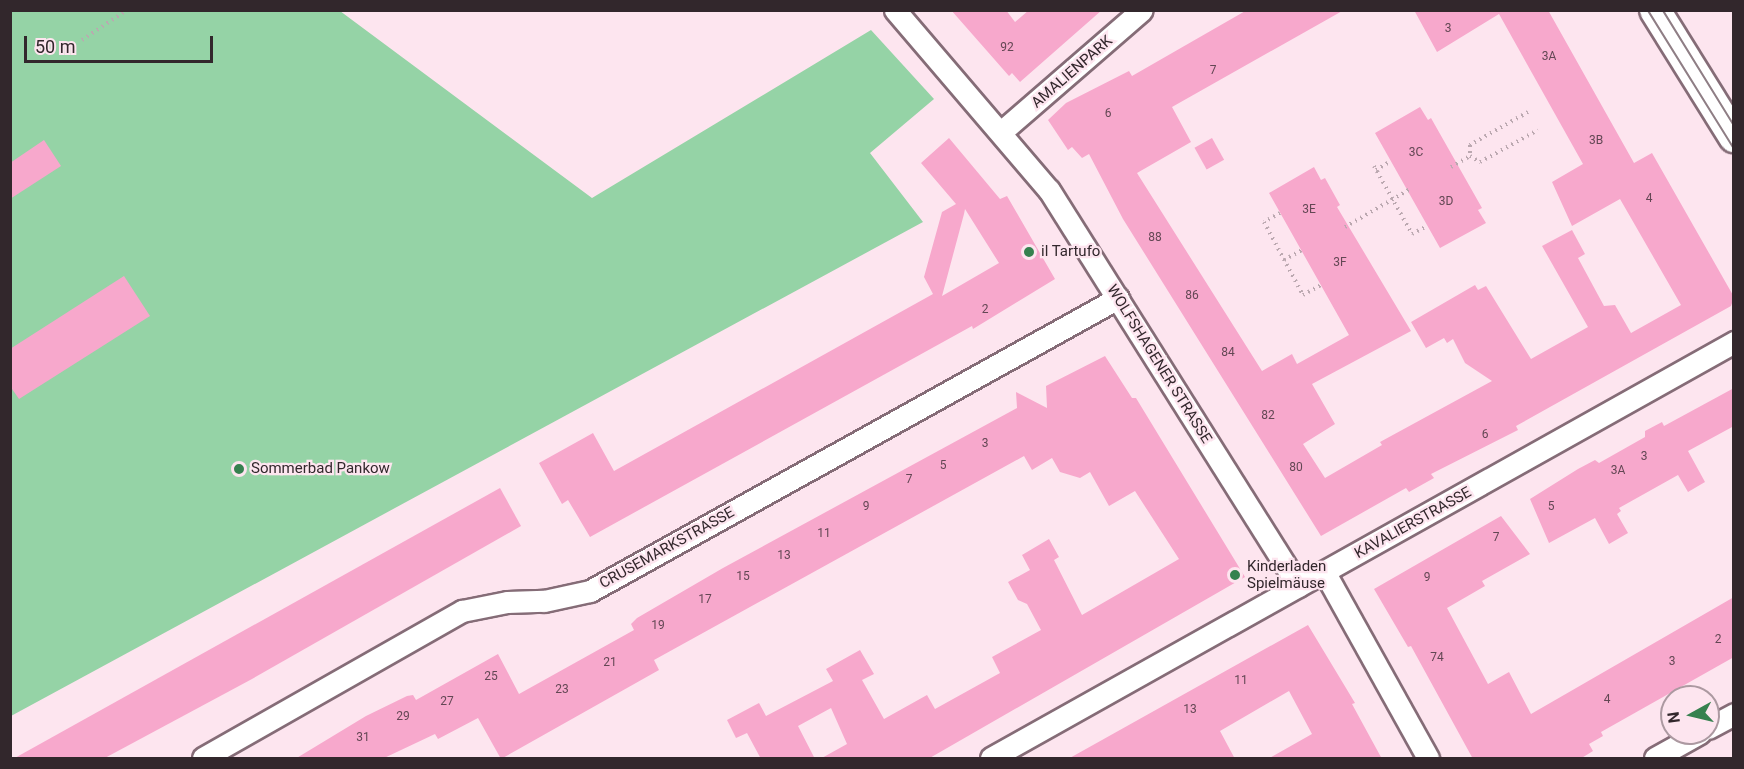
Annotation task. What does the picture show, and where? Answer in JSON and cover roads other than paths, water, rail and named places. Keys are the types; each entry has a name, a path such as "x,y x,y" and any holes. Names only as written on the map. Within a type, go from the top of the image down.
{"main road":[{"path":"1654,10 1734,138"}],"street":[{"name":"WOLFSHAGENER STRASSE","path":"895,10 1048,190 1298,586"},
{"name":"AMALIENPARK","path":"1001,132 1142,10"},
{"name":"CRUSEMARKSTRASSE","path":"203,759 462,611 507,602 544,601 590,591 1118,298"},
{"name":"KAVALIERSTRASSE","path":"996,758 1734,342"},
{"path":"1325,573 1428,759"},
{"path":"1720,722 1734,714"},
{"path":"1655,759 1679,745"}],"tram line":[{"path":"1648,10 1734,148"},
{"path":"1663,10 1734,125"}],"place":[{"name":"il Tartufo","path":"1029,252"},
{"name":"Sommerbad Pankow","path":"239,469"},
{"name":"Kinderladen Spielmäuse","path":"1235,575"}]}
